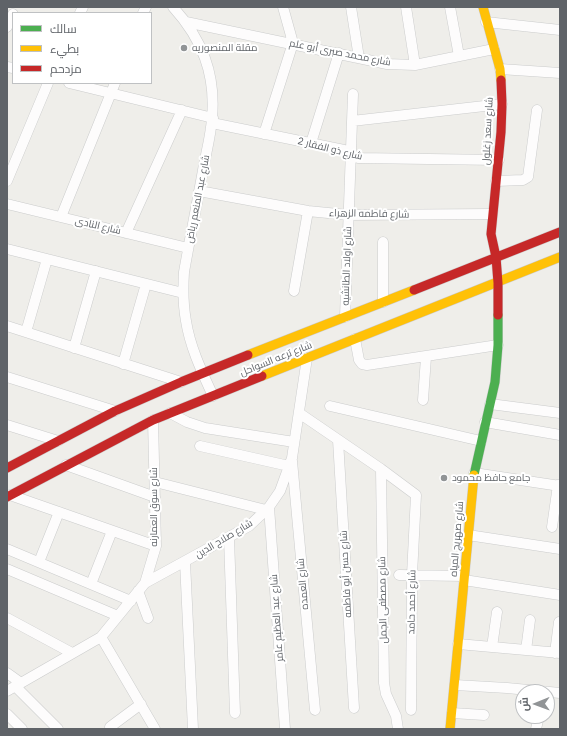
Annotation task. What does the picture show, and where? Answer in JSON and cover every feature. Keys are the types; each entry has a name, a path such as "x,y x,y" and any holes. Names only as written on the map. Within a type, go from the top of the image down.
{"main road":[{"name":"شارع سعد زغلول","path":"482,7 500,69 502,104 499,160 491,234 496,257"},
{"name":"شارع ترعه السواحل","path":"7,468 114,411 181,382 560,232"},
{"name":"شارع صهريج المياه","path":"450,729 474,473 495,382 498,345 498,283 496,257"},
{"name":"شارع ترعه السواحل","path":"8,496 153,420 560,257"}],"street":[{"name":"شارع عبد المنعم رياض","path":"173,7 186,22 199,43 208,66 213,91 212,120 188,248 184,272 183,293 188,334 212,396"},
{"path":"264,134 293,43 283,7"},
{"path":"352,7 360,58"},
{"path":"406,7 415,65"},
{"path":"450,7 458,56"},
{"path":"7,27 12,15"},
{"name":"شارع محمد صبرى أبو علم","path":"186,22 293,43 387,64 415,65 494,49"},
{"path":"486,22 560,30"},
{"path":"312,144 339,53"},
{"path":"500,69 560,73"},
{"path":"7,181 48,84"},
{"name":"شارع ذو الفقار 2","path":"73,84 182,110 264,134 344,150 358,158 499,160"},
{"path":"61,217 115,84"},
{"name":"شارع اولاد الطانشيه","path":"345,317 353,94"},
{"path":"352,122 502,104"},
{"path":"126,233 182,110"},
{"path":"496,181 523,180 528,177 537,110"},
{"name":"شارع فاطمه الزهراء","path":"199,191 308,211 348,215 492,214"},
{"name":"شارع النادى","path":"7,204 188,248"},
{"path":"294,291 308,211"},
{"path":"383,242 383,302"},
{"path":"7,249 183,293"},
{"path":"26,332 47,259"},
{"path":"74,348 96,271"},
{"path":"123,364 146,284"},
{"path":"7,326 181,382"},
{"path":"355,340 359,360 362,364 367,365 498,345"},
{"path":"423,400 426,357"},
{"name":"شارع صلاح الدين","path":"146,583 249,526 268,509 280,491 290,462 307,358"},
{"path":"7,377 114,411"},
{"path":"490,404 560,413"},
{"path":"330,406 481,441"},
{"path":"299,413 381,469"},
{"path":"170,414 204,428 294,442"},
{"name":"شارع سوق العمارنه","path":"14,687 101,637 146,583 156,546 153,420"},
{"path":"486,422 560,435"},
{"path":"7,425 58,441"},
{"name":"شارع حسن أبو فاطمه","path":"338,440 354,708"},
{"path":"200,446 290,462"},
{"name":"شارع العمده","path":"290,462 315,710"},
{"path":"66,465 155,497"},
{"name":"شارع أحمد حامد","path":"381,469 416,495 412,575 411,710"},
{"name":"شارع مصطفى الجمل","path":"381,469 384,683 386,694 396,716 398,729"},
{"path":"474,473 559,486 552,527"},
{"path":"155,482 268,509"},
{"path":"8,496 156,546"},
{"name":"شارع عبد العظيم عامر","path":"268,509 285,729"},
{"path":"39,562 59,512"},
{"path":"91,584 112,530"},
{"path":"468,535 560,549"},
{"path":"229,538 235,713"},
{"path":"7,549 131,601"},
{"path":"184,562 193,729"},
{"path":"7,569 118,616"},
{"path":"399,575 464,578 560,595"},
{"path":"138,591 148,618"},
{"path":"492,647 497,612"},
{"path":"7,618 72,654"},
{"path":"526,650 530,620"},
{"path":"458,644 557,653 559,622"},
{"path":"101,637 155,729"},
{"path":"7,673 14,687 58,729"},
{"path":"454,685 515,689"},
{"path":"110,727 141,704"},
{"path":"452,713 484,715"},
{"path":"7,714 22,729"}],"traffic: fast":[{"path":"474,475 495,382 498,345 498,315"}],"traffic: slow":[{"path":"483,7 500,69 501,80"},
{"path":"262,376 560,257"},
{"path":"248,355 414,290"},
{"path":"450,729 474,475"}],"traffic: jam":[{"path":"498,315 496,257 491,234 501,132 501,80"},
{"path":"414,290 560,232"},
{"path":"7,468 115,411 248,355"},
{"path":"7,497 153,420 262,376"}],"place":[{"name":"مقلة المنصوريه","path":"184,48"},
{"name":"جامع حافظ محمود","path":"444,478"}]}
